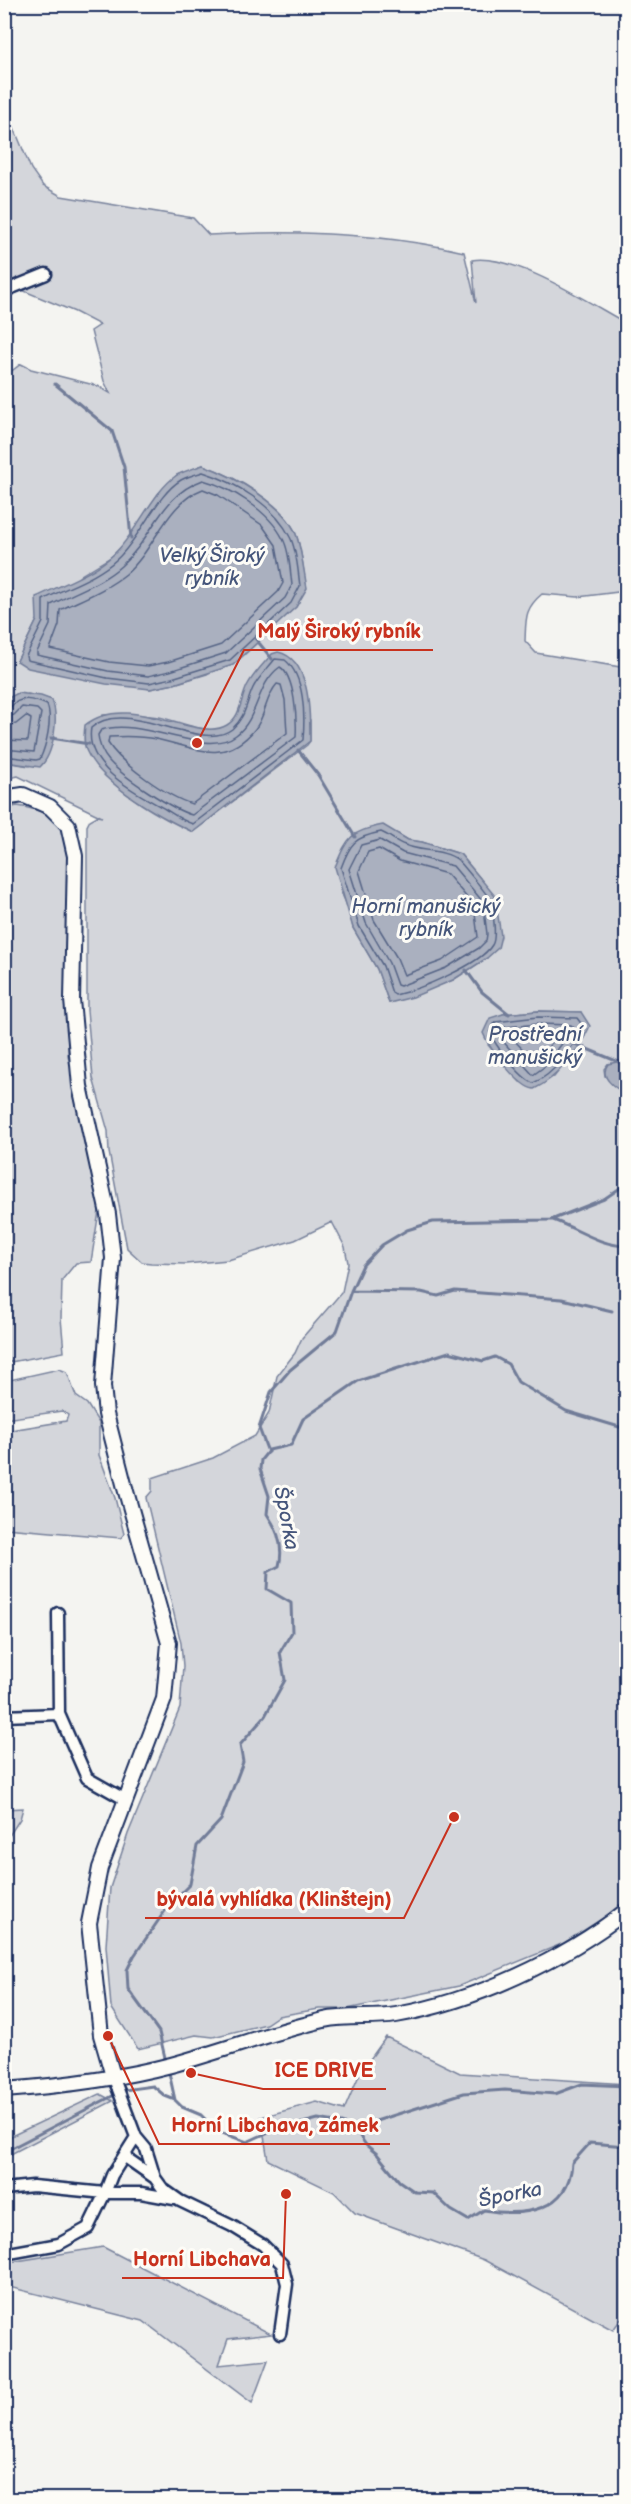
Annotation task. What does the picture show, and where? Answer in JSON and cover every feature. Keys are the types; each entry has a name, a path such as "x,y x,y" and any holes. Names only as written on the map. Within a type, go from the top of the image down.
{"street":[{"path":"4,291 46,274"},
{"path":"4,798 23,795 50,807 68,825 75,856 72,1000 80,1086 108,1214 113,1258 103,1386 106,1414 169,1643 164,1699 100,1868 89,1923 101,2035 136,2137 146,2149 155,2178 163,2189 180,2201 232,2226 263,2246 282,2264 287,2284 280,2334"},
{"path":"58,1613 59,1714 87,1778 126,1800"},
{"path":"4,1716 59,1714"},
{"path":"4,2090 117,2087 167,2066 325,2020 395,2016 438,2005 559,1957 627,1911"},
{"path":"4,2254 59,2244 88,2228 112,2175 136,2137"},
{"path":"125,2157 155,2178"},
{"path":"4,2189 33,2186 105,2193 141,2193 180,2201"}],"shaded area":[{"path":"406,5 513,5 512,11"},
{"path":"5,106 31,169 43,186 61,196 193,218 209,235 337,234 401,241 464,252 476,303 472,260 489,260 509,264 551,281 626,323 626,591 578,597 542,594 529,610 525,641 536,653 626,668 626,1061 608,1064 604,1069 605,1076 626,1094 626,1900 605,1917 564,1943 459,1986 347,2009 319,2009 278,2016 266,2024 213,2037 196,2035 138,2049 111,2007 106,1946 110,1888 128,1834 180,1708 183,1666 181,1643 146,1498 152,1491 152,1478 213,1458 255,1436 269,1413 277,1376 295,1353 302,1338 342,1292 348,1263 345,1247 332,1222 295,1240 228,1260 186,1264 142,1262 127,1248 109,1152 108,1131 93,1078 87,1010 87,826 90,820 97,816 102,817 18,776 5,779 5,762 29,766 52,700 28,694 6,707 5,713 5,376 21,364 31,369 98,386 110,393 104,381 91,331 100,325 5,283","holes":["203,465 229,476 258,493 282,513 297,537 304,569 306,588 296,607 207,674 150,689 17,661 37,620 81,575 111,557 130,538 158,494 177,475","240,711 310,720 310,741 193,832 141,804 97,767 103,715 152,716 192,727 215,730 233,722","398,834 408,840 460,854 480,878 487,958 453,980 389,1003 377,969 353,928 350,912 340,890","538,1011 581,1012 585,1036 554,1077 520,1082 488,1045 503,1014"]},
{"path":"17,806 40,811 54,820 64,835 71,857 68,1055 94,1175 99,1211 91,1262 76,1263 62,1280 61,1318 64,1352 5,1363 4,809"},
{"path":"59,1369 67,1372 76,1396 87,1404 99,1423 99,1455 115,1498 124,1534 121,1538 5,1528 5,1431 66,1421 68,1415 62,1411 5,1419 5,1381"},
{"path":"23,1808 20,1819 5,1842 5,1809"},
{"path":"386,2037 460,2073 626,2084 626,2312 613,2330 484,2260 355,2213 334,2192 268,2160 261,2117 317,2102 344,2110 360,2073"},
{"path":"100,2094 113,2101 5,2157 5,2139"},
{"path":"103,2247 271,2334 228,2339 219,2365 268,2360 252,2403 143,2321 5,2286 5,2263"}],"water":[{"name":"Velký Široký rybník","path":"203,465 229,476 258,493 271,503 291,525 299,543 307,588 296,607 233,665 174,684 150,689 106,684 28,668 17,661 37,620 36,597 106,561 130,535 168,482 177,475"},
{"path":"278,652 289,657 303,676 309,703 310,741 193,832 149,809 119,788 105,776 87,752 84,742 85,725 103,716 122,713 141,715 198,728 214,729 227,725 238,713 252,677 272,654"},
{"path":"18,693 52,700 55,716 54,735 49,754 40,767 5,762 5,713 10,697"},
{"name":"Horní manušický rybník","path":"383,825 408,840 460,854 495,896 501,936 498,948 453,980 413,997 389,1003 377,969 353,928 335,867 343,848 352,837 363,830"},
{"name":"Prostřední manušický","path":"538,1011 581,1012 590,1026 580,1044 559,1071 534,1089 527,1087 512,1074 491,1048 483,1033 490,1018 503,1014"},
{"path":"626,1061 626,1094 609,1082 605,1073 608,1064"}],"waterway":[{"path":"55,384 112,431 124,467 131,538"},
{"path":"255,638 272,659"},
{"path":"51,738 89,744"},
{"path":"298,750 318,775 355,837"},
{"path":"466,970 482,992 509,1014"},
{"path":"575,1044 626,1065"},
{"path":"268,1452 259,1428 271,1392 290,1370 337,1331 363,1265 382,1245 407,1230 433,1222 551,1220 604,1199 626,1184"},
{"path":"553,1220 598,1240 626,1246"},
{"path":"351,1291 421,1292 438,1296 455,1291 562,1299 612,1311"},
{"name":"Šporka","path":"166,2062 159,2032 128,1989 127,1970 169,1905 190,1884 197,1846 221,1820 243,1762 240,1745 265,1716 285,1680 280,1652 292,1632 291,1603 267,1589 268,1572 279,1566 281,1552 277,1532 267,1514 269,1496 260,1469 261,1460 269,1450 291,1445 303,1419 358,1381 449,1352 483,1361 495,1357 508,1364 518,1382 566,1411 626,1429"},
{"name":"Šporka","path":"168,2068 175,2100 182,2107 201,2115 217,2131 247,2142 269,2132 318,2119 341,2123 354,2128 366,2145 377,2154 399,2181 415,2192 433,2193 451,2210 468,2220 484,2210 514,2212 542,2208 562,2192 569,2179 572,2163 590,2143 626,2146"},
{"path":"354,2128 464,2093 505,2090 555,2094 582,2084 626,2086"},
{"path":"4,2152 124,2090 153,2086 165,2096 175,2100"}],"place":[{"name":"Malý Široký rybník","path":"197,743"},
{"name":"bývalá vyhlídka (Klinštejn)","path":"454,1817"},
{"name":"Horní Libchava, zámek","path":"108,2036"},
{"name":"ICE DRIVE","path":"191,2073"},
{"name":"Horní Libchava","path":"286,2194"}]}
